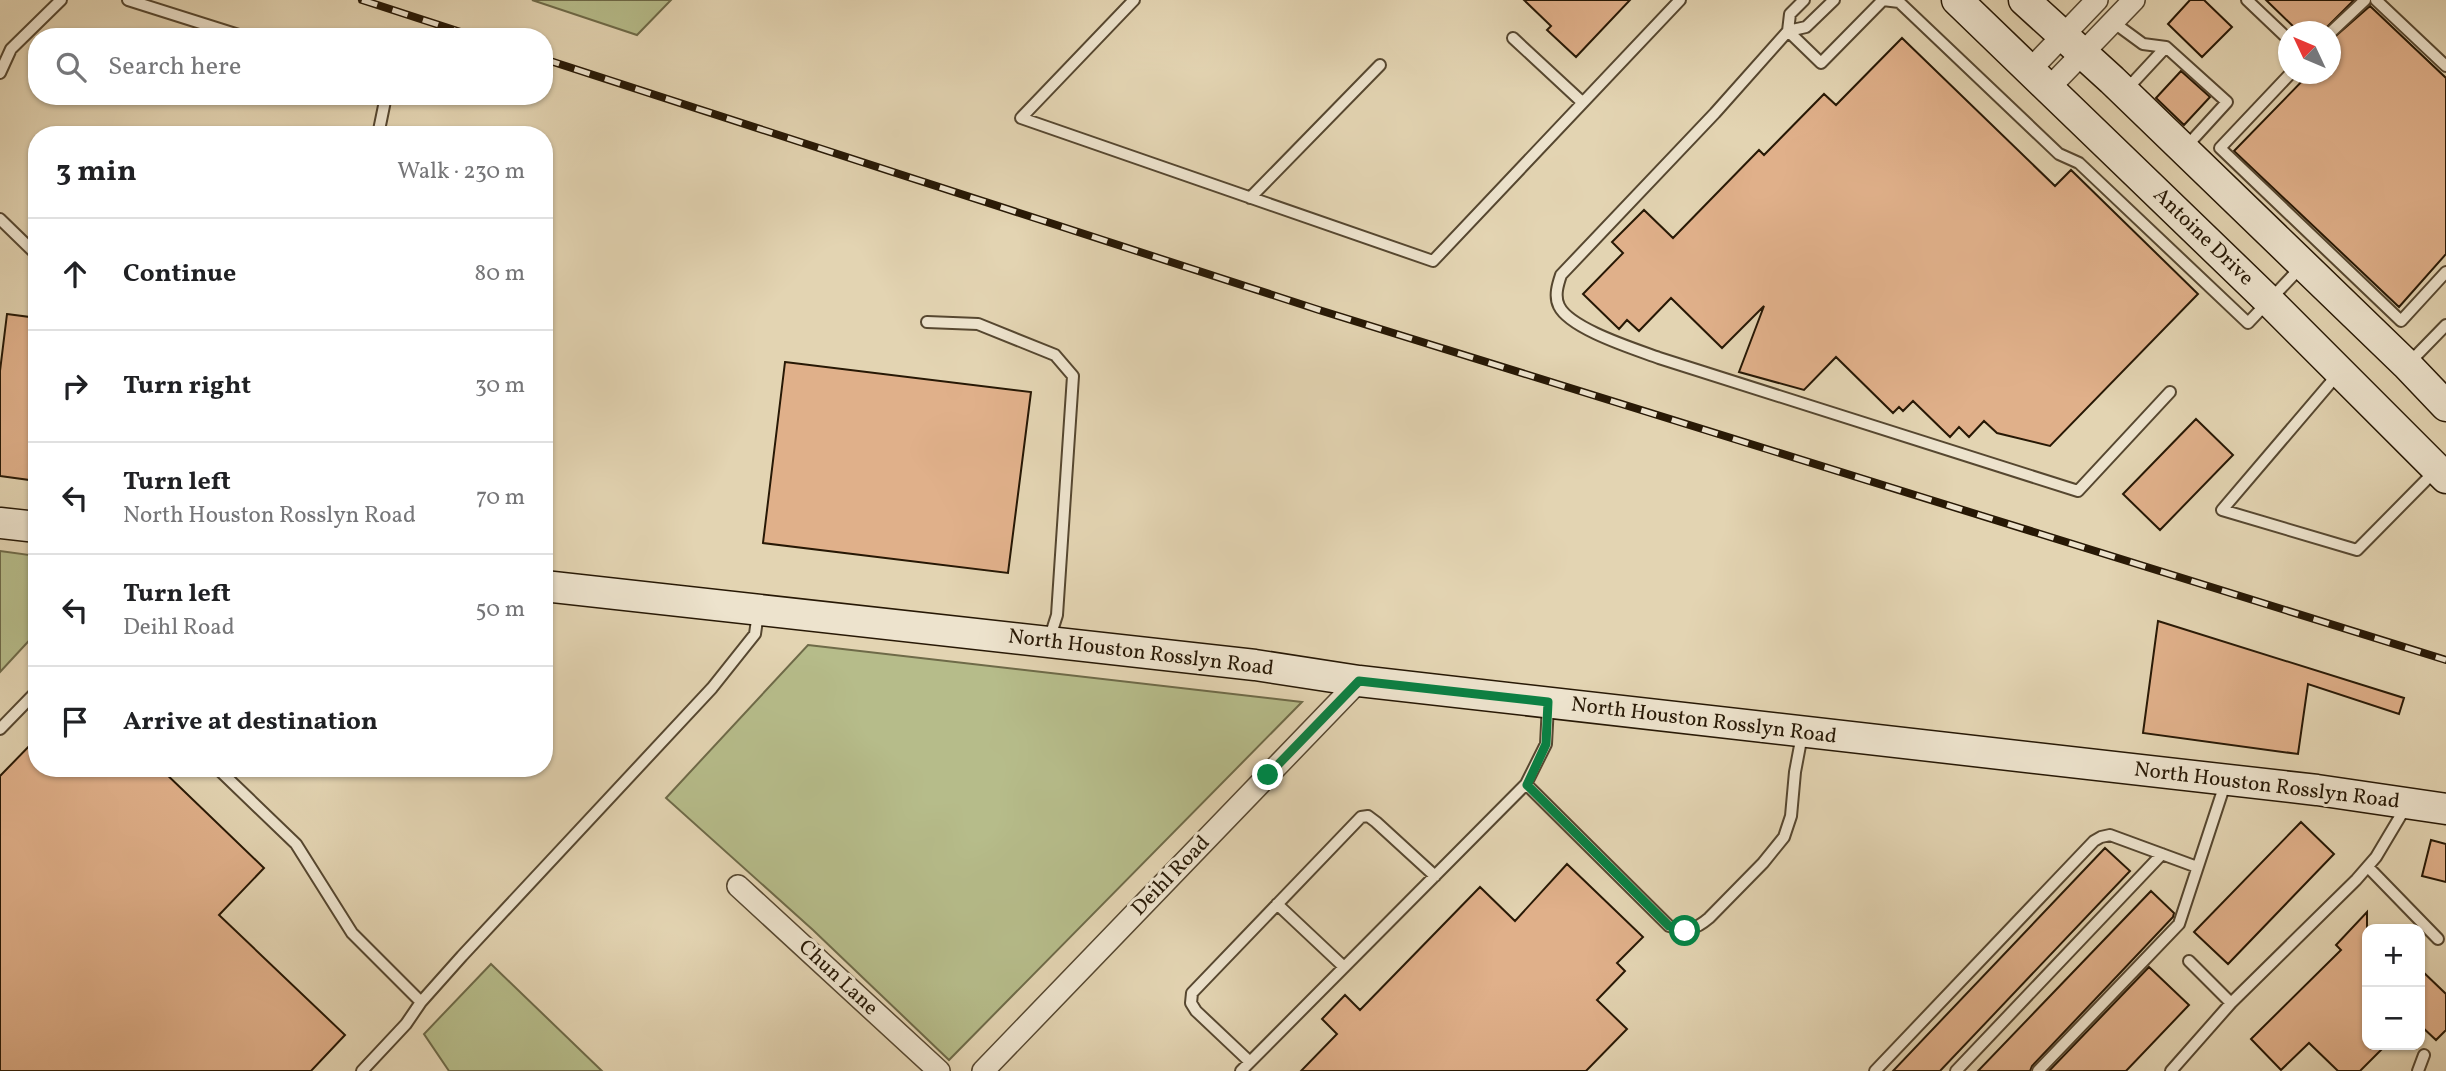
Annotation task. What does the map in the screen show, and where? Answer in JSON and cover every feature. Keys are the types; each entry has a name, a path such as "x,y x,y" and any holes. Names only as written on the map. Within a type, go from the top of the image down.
{"street":[{"name":"Antoine Drive","path":"1957,0 2269,301 2442,473"},
{"path":"2024,0 2407,365 2446,406"},
{"path":"2040,79 2073,44 2098,0"},
{"path":"2073,44 2113,22 2134,0"},
{"path":"0,523 28,526"},
{"name":"North Houston Rosslyn Road","path":"553,587 1255,665 1359,681 2446,808"},
{"name":"Deihl Road","path":"990,1069 1359,681"},
{"name":"Chun Lane","path":"738,886 939,1071"}],"lane":[{"path":"32,28 61,0"},
{"path":"128,0 217,28"},
{"path":"1134,0 1021,118 1433,261 1680,0"},
{"path":"1804,0 1790,14 1788,31 1562,275 1556,287 1558,305 1569,318 1599,335 1659,358 2078,491 2170,392"},
{"path":"1788,31 1806,27 1834,0"},
{"path":"1788,31 1821,63 1883,0 1899,2 2059,153 2079,163 2248,323 2302,266"},
{"path":"2247,0 2278,29"},
{"path":"2341,23 2365,0"},
{"path":"2376,0 2446,66"},
{"path":"2113,22 2143,44 2166,47 2227,102 2183,150"},
{"path":"0,72 11,49 28,32"},
{"path":"1513,38 1582,102"},
{"path":"2124,93 2166,47"},
{"path":"1250,198 1380,65"},
{"path":"2281,84 2220,148 2401,321 2446,272"},
{"path":"380,126 384,105"},
{"path":"0,219 28,247"},
{"path":"927,322 978,324 1055,355 1073,376 1057,615 1048,642"},
{"path":"2407,365 2446,325"},
{"path":"2340,372 2222,510 2357,550 2442,473"},
{"path":"362,1071 571,837 712,688 755,634 758,610"},
{"path":"0,729 28,700"},
{"path":"1241,1071 1527,785 1546,744 1548,702"},
{"path":"1527,785 1669,926 1685,931 1699,926 1709,918 1763,863 1784,837 1791,816 1795,772 1803,732"},
{"path":"226,777 296,844 352,933 421,1002"},
{"path":"2038,1071 2179,924 2226,781"},
{"path":"2171,1071 2231,1003 2368,867 2408,803"},
{"path":"1250,1062 1196,1011 1191,1003 1192,993 1361,817 1368,816 1436,876"},
{"path":"1875,1071 2101,836 2110,835 2197,867"},
{"path":"1956,1071 2162,854"},
{"path":"2368,867 2438,939"},
{"path":"1277,904 1344,967"},
{"path":"2189,961 2231,1003"},
{"path":"2418,1071 2424,1055"}],"green space":[{"path":"532,0 671,0 637,35"},
{"path":"0,551 28,555 28,642 0,672"},
{"path":"808,645 1302,702 949,1060 813,930 666,798"},
{"path":"491,964 602,1071 449,1071 424,1034"}],"building":[{"path":"1524,0 1630,0 1576,57 1547,30 1551,26"},
{"path":"2190,0 2204,0 2232,27 2202,57 2168,24"},
{"path":"2266,0 2354,0 2333,21 2288,21"},
{"path":"2370,6 2446,78 2446,254 2399,307 2234,151 2299,84 2341,84 2341,31"},
{"path":"1902,38 2055,186 2071,170 2198,294 2050,446 1997,433 1984,421 1969,437 1959,427 1950,437 1913,401 1903,411 1899,407 1893,413 1836,357 1804,390 1739,372 1764,306 1722,348 1671,298 1639,331 1627,320 1619,329 1583,294 1623,253 1612,242 1644,210 1673,238 1759,150 1764,155 1824,94 1836,105"},
{"path":"2181,71 2210,97 2184,125 2156,98"},
{"path":"7,314 28,317 28,480 0,476 0,371"},
{"path":"785,362 1031,392 1008,573 763,543"},
{"path":"2196,419 2233,455 2160,530 2123,494"},
{"path":"2158,621 2404,698 2399,714 2308,684 2298,754 2143,733"},
{"path":"28,747 28,777 169,777 264,868 219,915 345,1035 311,1071 0,1071 0,776"},
{"path":"2301,822 2334,854 2228,964 2194,932"},
{"path":"2431,840 2446,844 2446,882 2422,876"},
{"path":"2105,848 2130,871 1940,1071 1893,1071"},
{"path":"1567,864 1643,937 1617,963 1625,971 1597,1000 1627,1029 1586,1071 1301,1071 1337,1034 1322,1019 1345,995 1360,1010 1480,887 1515,921"},
{"path":"2151,891 2174,913 2173,917 2030,1071 1978,1071"},
{"path":"2367,912 2367,924 2362,924 2362,1050 2381,1050 2360,1071 2338,1071 2309,1043 2281,1070 2251,1039 2341,950 2336,945"},
{"path":"2149,967 2189,1005 2126,1071 2049,1071"},
{"path":"2425,974 2446,994 2446,1030 2436,1040 2425,1030"}],"railway":[{"path":"362,0 448,28"},
{"path":"553,62 1319,310 2446,660"}],"route":[{"path":"1268,775 1359,681 1548,702 1546,744 1527,785 1669,926 1685,931"}]}
